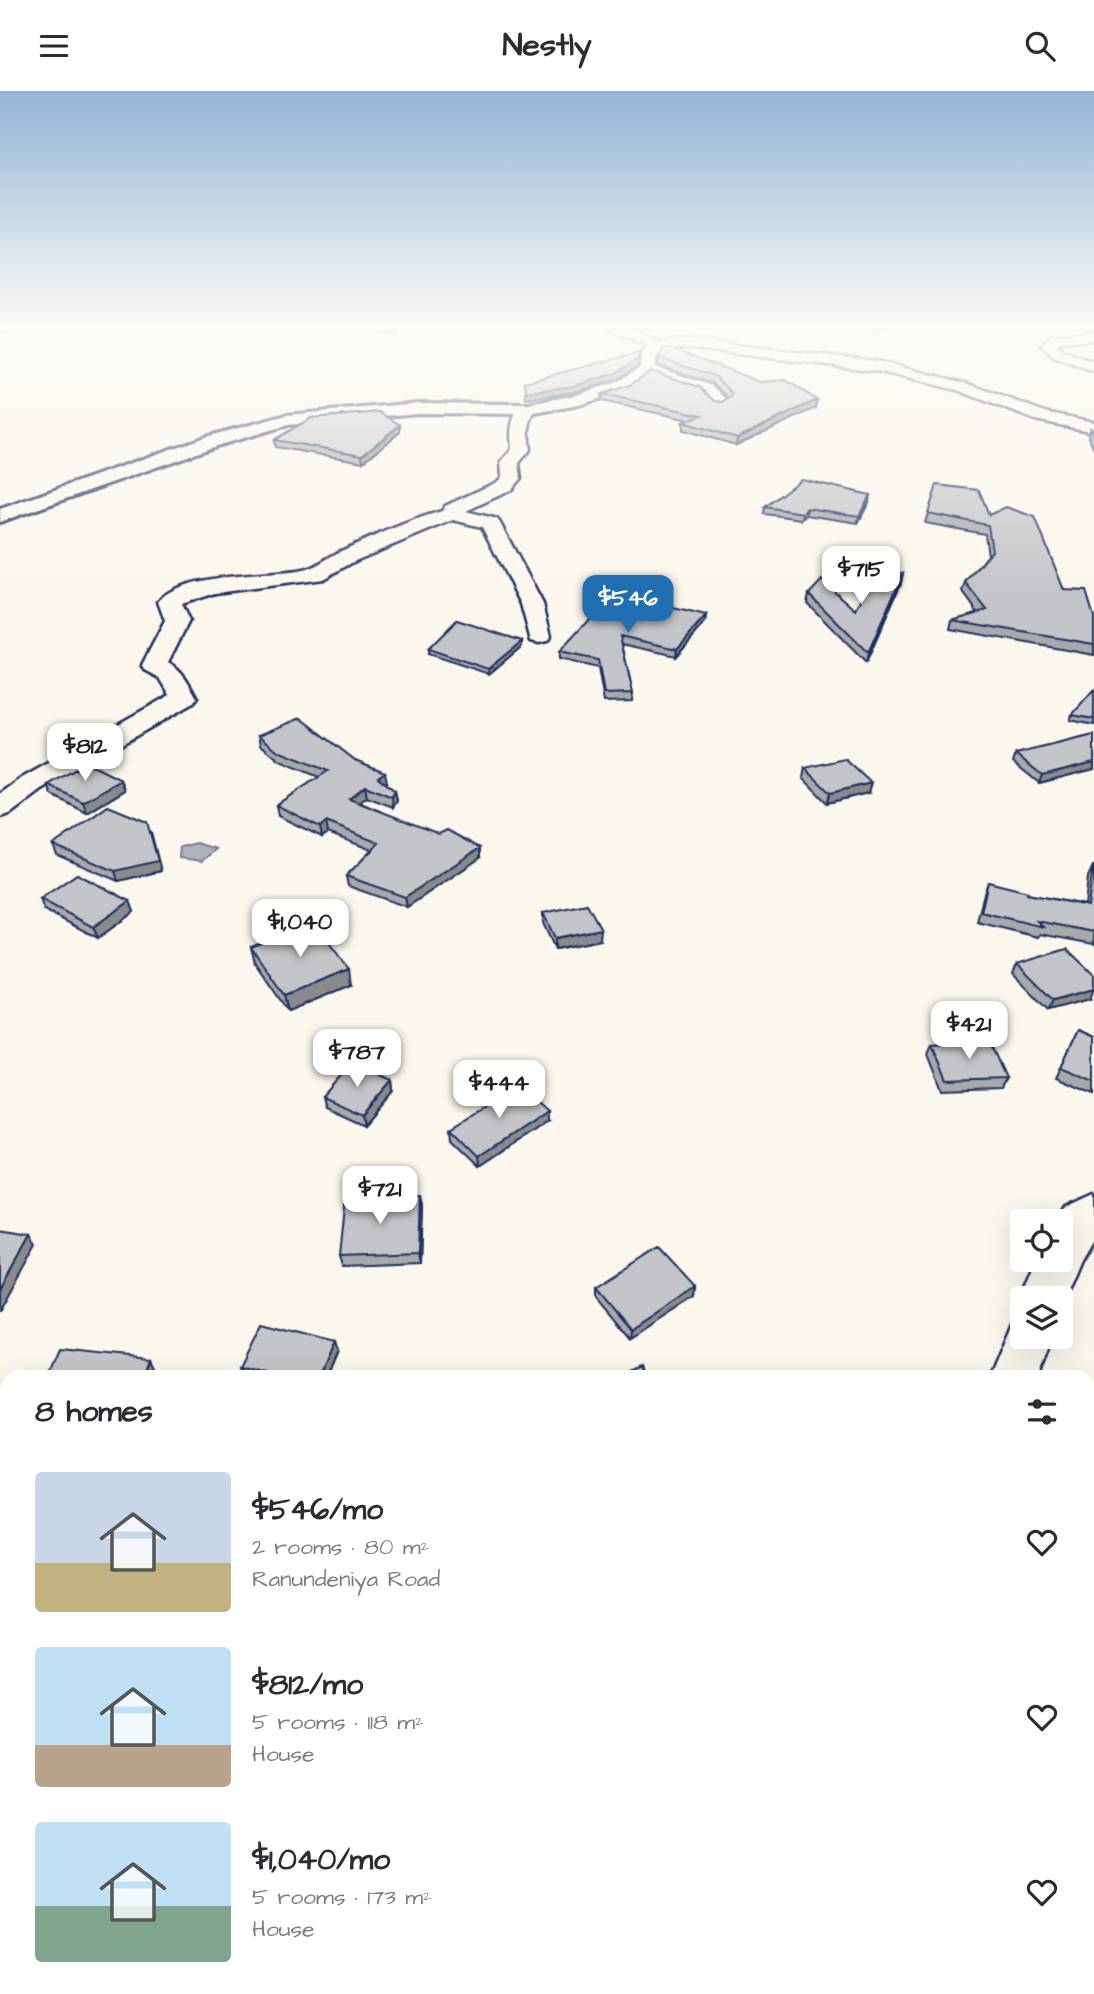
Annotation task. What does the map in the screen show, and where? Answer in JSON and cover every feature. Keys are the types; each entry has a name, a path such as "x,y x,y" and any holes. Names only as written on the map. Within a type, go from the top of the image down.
{"main road":[{"path":"0,516 212,440 287,420 333,416"}],"street":[{"path":"452,515 452,510 504,486 512,478 510,462 521,450 519,431 524,416"},
{"path":"1041,416 1094,417"},
{"path":"1041,416 1094,427"},
{"path":"0,808 32,784 184,698 170,673 154,665 177,621 169,603 175,597 207,588 314,576 345,556 371,547 418,524 452,515 490,523 532,604 539,636"},
{"path":"1073,1233 1081,1220 1094,1212"},
{"path":"1017,1370 1024,1349"}],"shaded area":[{"path":"196,843 216,849 202,861 179,858 180,847"}],"building":[{"path":"386,416 400,425 362,455 274,440 311,418"},
{"path":"700,416 784,416 737,438 683,422"},
{"path":"801,479 870,495 859,516 807,508 803,513 765,507"},
{"path":"937,485 979,490 989,515 1006,507 1035,517 1064,590 1086,591 1094,617 1094,644 952,620 987,610 966,583 992,551 988,525 928,513"},
{"path":"876,569 903,573 868,653 809,594 822,580 856,610"},
{"path":"613,593 706,616 677,649 620,636 633,693 604,694 598,660 559,652"},
{"path":"457,620 522,641 488,669 428,649"},
{"path":"1093,691 1094,719 1072,715"},
{"path":"301,718 355,760 385,772 378,777 395,791 392,797 365,786 349,799 439,834 447,830 480,848 405,897 346,876 379,843 326,822 320,827 276,805 328,771 278,751 259,735"},
{"path":"1094,735 1094,762 1042,775 1016,754"},
{"path":"845,759 871,783 830,793 805,768"},
{"path":"87,763 121,780 83,802 48,785"},
{"path":"108,806 147,822 158,861 115,871 53,845"},
{"path":"1093,866 1094,932 1037,921 1043,927 981,912 988,882 1028,892 1027,894 1088,906"},
{"path":"77,874 130,901 93,927 40,899"},
{"path":"587,904 601,929 555,938 543,913"},
{"path":"314,923 349,969 284,995 251,947"},
{"path":"1067,949 1094,975 1094,989 1053,1000 1017,964"},
{"path":"1078,1030 1094,1037 1094,1081 1061,1067"},
{"path":"989,1041 1006,1078 947,1080 932,1044"},
{"path":"352,1063 392,1080 362,1115 322,1097"},
{"path":"519,1085 547,1111 479,1156 451,1128"},
{"path":"420,1195 418,1253 339,1256 345,1198"},
{"path":"0,1229 31,1234 0,1289"},
{"path":"659,1247 695,1286 631,1329 596,1287"},
{"path":"261,1323 334,1342 322,1370 256,1370 240,1366"},
{"path":"60,1349 151,1358 147,1370 51,1370"}]}
